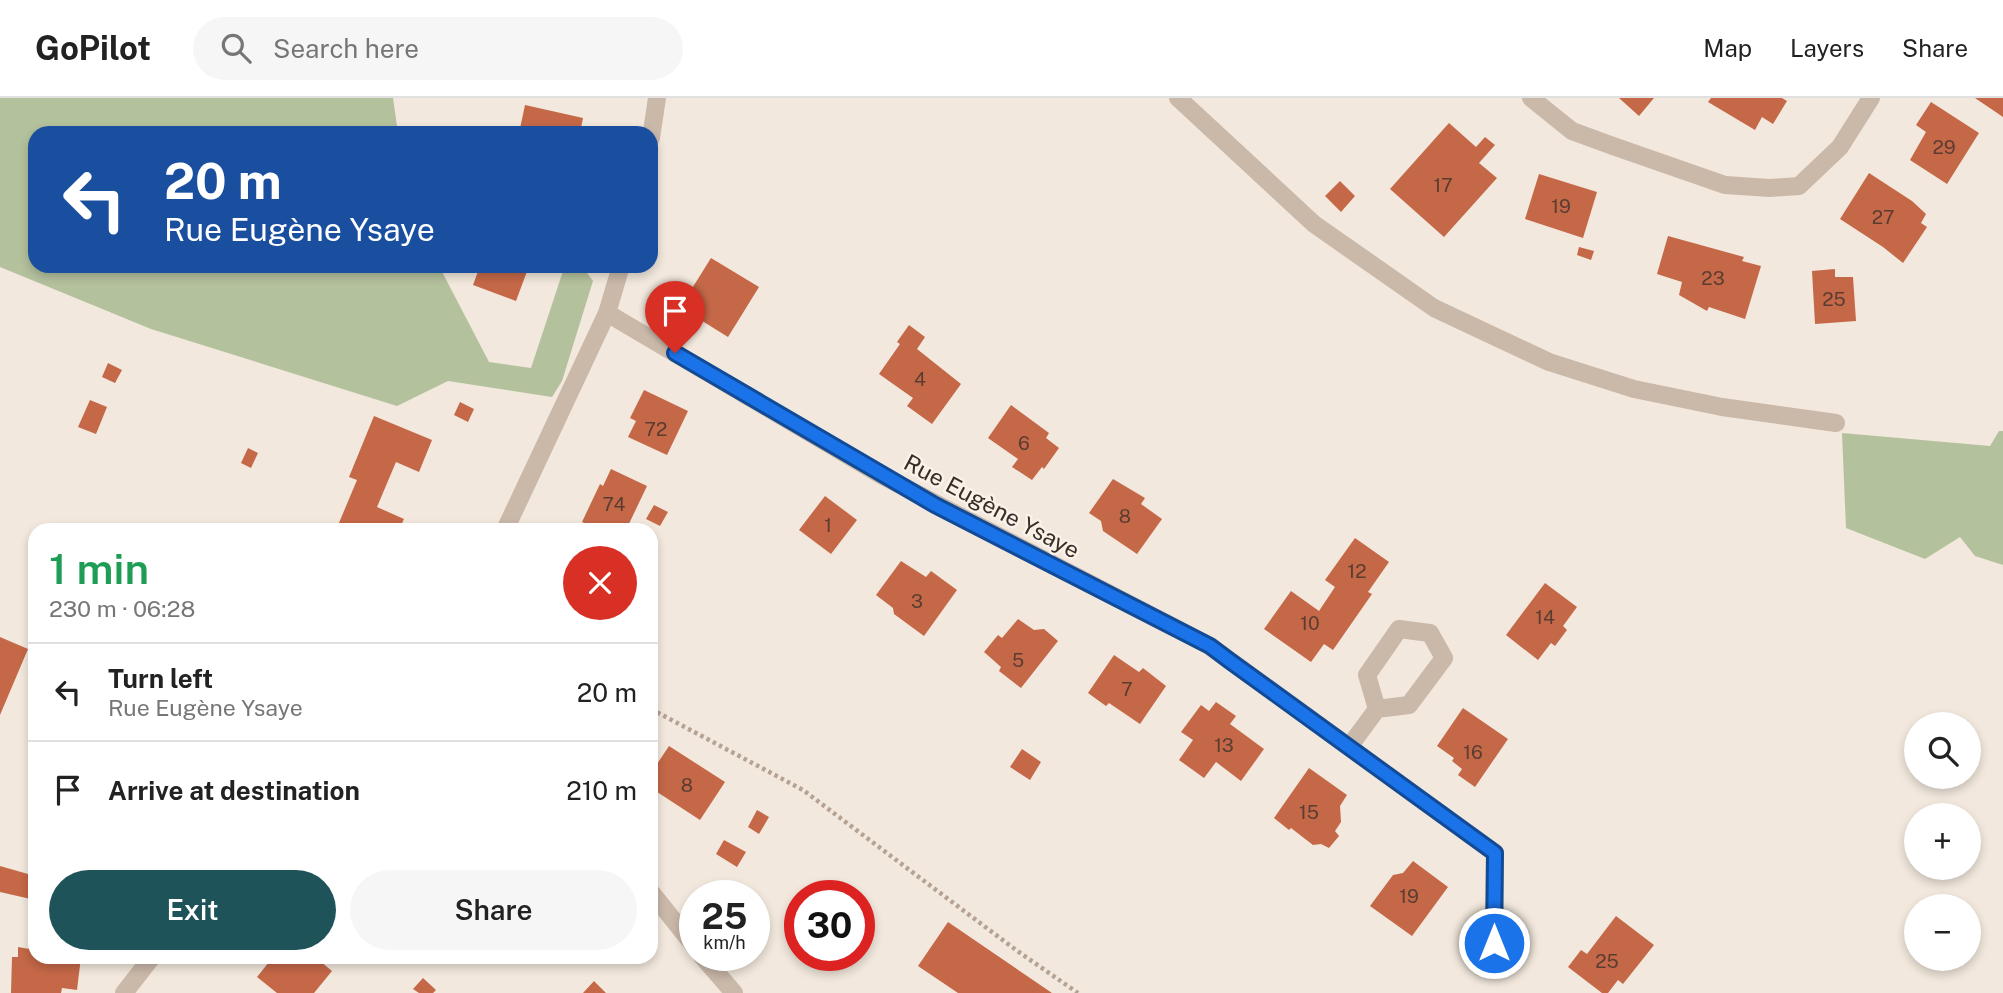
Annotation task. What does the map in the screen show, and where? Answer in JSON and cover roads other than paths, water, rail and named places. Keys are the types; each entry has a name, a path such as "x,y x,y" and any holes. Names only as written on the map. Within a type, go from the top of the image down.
{"street":[{"path":"653,126 657,98"},
{"path":"1178,98 1314,224 1434,309 1549,362 1634,389 1722,407 1836,423"},
{"path":"1531,98 1572,131 1725,185 1770,188 1799,186 1840,147 1871,98"},
{"path":"508,523 607,313 619,273"},
{"name":"Rue Eugène Ysaye","path":"607,313 913,493 1210,646 1495,853 1494,965"},
{"path":"1349,747 1377,709 1409,705 1444,658 1430,633 1399,629 1367,675 1377,709"},
{"path":"658,901 679,927"},
{"path":"124,993 147,964"},
{"path":"715,971 734,993"}]}
